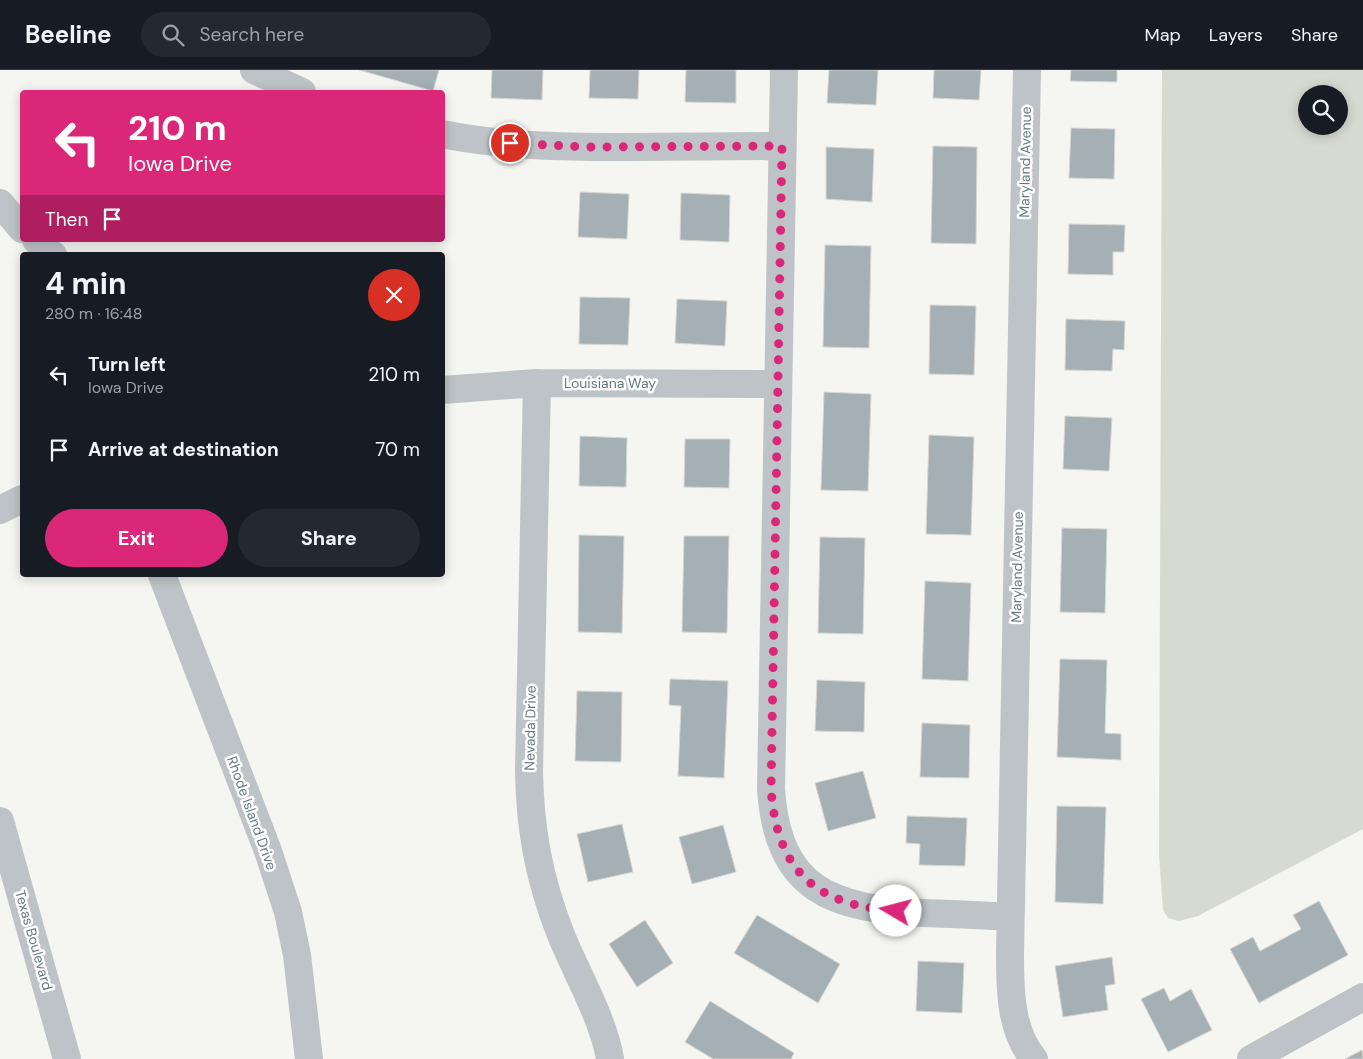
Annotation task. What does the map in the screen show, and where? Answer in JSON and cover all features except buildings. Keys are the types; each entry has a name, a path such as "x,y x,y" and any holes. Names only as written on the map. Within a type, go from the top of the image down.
{"street":[{"path":"254,70 298,90"},
{"path":"784,70 771,789 774,817 786,854 800,874 827,895 844,902 885,910 1010,917"},
{"name":"Maryland Avenue","path":"1027,70 1010,968 1014,1015 1019,1035 1034,1059"},
{"path":"445,135 525,145 586,147 782,146"},
{"path":"0,203 20,226"},
{"path":"38,242 50,252"},
{"name":"Louisiana Way","path":"445,390 537,383 778,384"},
{"name":"Nevada Drive","path":"537,383 529,761 530,811 536,851 545,890 560,934 598,1020 612,1057"},
{"path":"0,510 20,500"},
{"name":"Rhode Island Drive","path":"163,577 268,851 288,912 297,955 308,1059"},
{"name":"Texas Boulevard","path":"0,821 66,1059"},
{"path":"1250,1059 1363,997"}],"shaded area":[{"path":"1162,70 1363,70 1363,829 1198,916 1179,921 1168,918 1163,910 1159,854"}],"route":[{"path":"510,143 586,147 782,146 771,789 774,817 786,854 800,874 812,885 827,895 844,902 896,911"}]}
